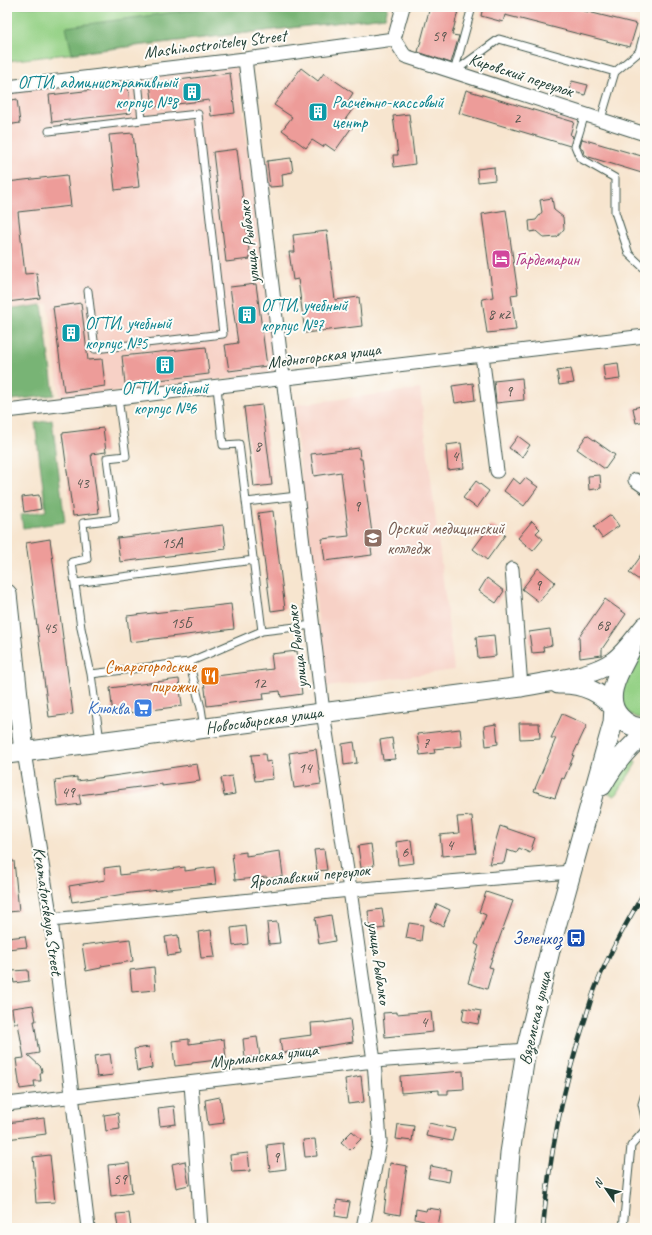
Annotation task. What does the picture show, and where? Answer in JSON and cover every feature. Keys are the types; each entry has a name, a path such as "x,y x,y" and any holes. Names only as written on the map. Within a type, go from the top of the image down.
{"main road":[{"name":"Kramatorskaya Street","path":"7,594 16,753"},
{"path":"521,686 570,677 600,669 615,660 643,629"},
{"path":"588,812 613,723 614,708 612,696 614,686 643,629"},
{"path":"521,686 564,684 592,690 603,696 614,708 620,718 628,724 645,728"},
{"name":"Новосибирская улица","path":"16,753 521,686"},
{"path":"588,812 617,762 645,734"},
{"name":"Вяземская улица","path":"504,1228 510,1153 526,1050 554,934 588,812"}],"street":[{"path":"394,40 403,7"},
{"name":"Mashinostroiteley Street","path":"7,87 394,40"},
{"name":"Кировский переулок","path":"394,40 404,56 645,134"},
{"name":"улица Рыбалко","path":"244,59 323,712 374,1061 380,1141 363,1228"},
{"name":"Медногорская улица","path":"7,411 645,336"},
{"path":"482,355 497,471"},
{"path":"512,569 521,686"},
{"name":"Kramatorskaya Street","path":"16,753 51,920 88,1228"},
{"name":"Ярославский переулок","path":"51,920 350,890 571,872"},
{"name":"Мурманская улица","path":"7,1104 374,1061 526,1050"},
{"path":"191,1083 201,1228"}],"lane":[{"path":"454,72 472,7"},
{"path":"601,119 615,72 639,52 645,30"},
{"path":"454,72 499,39 615,72"},
{"path":"137,71 142,120"},
{"path":"49,131 198,114 223,334 95,349 88,291"},
{"path":"585,114 575,146 580,158 615,178 615,212 630,254 645,270"},
{"path":"216,387 223,445 239,444 262,631"},
{"path":"100,742 91,674 81,628 72,562 87,559 83,523 115,518 107,458 126,456 118,398"},
{"path":"246,502 297,496"},
{"path":"75,582 254,560"},
{"path":"91,674 189,662 262,631 313,625"},
{"path":"189,662 202,708 204,728"},
{"path":"645,1094 642,1104 645,1118"},
{"path":"623,1228 631,1146 645,1130"}],"shaded area":[{"path":"237,64 276,373 60,398 48,304 7,309 7,91"},
{"name":"Орский медицинский колледж","path":"420,389 454,670 326,687 293,405"}],"green space":[{"path":"7,7 388,7 385,17 7,61"},
{"path":"212,7 388,7 385,17 72,53 66,27"},
{"path":"42,305 54,395 12,400 7,357 7,310"},
{"path":"52,420 65,522 23,528 21,515 46,511 35,423"},
{"path":"645,638 645,719 635,717 624,708 621,693"},
{"path":"629,760 636,761 635,765 617,794 614,796 609,793 609,790"}],"building":[{"path":"430,7 459,7 452,35 459,36 451,63 418,52"},
{"path":"483,7 568,7 637,24 630,47 505,15 503,22 481,16"},
{"name":"Расчётно-кассовый центр","path":"301,68 318,81 324,73 353,93 348,101 355,106 344,121 352,127 335,151 325,144 323,147 312,140 306,148 282,130 292,117 274,105"},
{"name":"ОГТИ, административный корпус №8","path":"230,73 235,113 211,116 209,100 153,107 150,84"},
{"path":"572,81 588,85 585,95 570,91"},
{"path":"128,86 131,113 52,122 49,95"},
{"path":"466,90 574,122 570,135 573,136 570,146 459,113"},
{"path":"17,99 20,123 7,125 7,101"},
{"path":"409,114 415,164 394,167 393,155 398,155 393,116"},
{"path":"133,133 139,187 115,190 109,135"},
{"path":"582,139 645,157 645,174 589,157 584,154 580,146"},
{"path":"237,149 250,259 226,262 213,152"},
{"path":"291,158 293,172 282,174 283,186 270,187 267,161"},
{"path":"494,167 495,180 478,182 477,169"},
{"path":"67,175 71,206 18,212 25,274 37,273 40,298 7,302 7,182"},
{"path":"552,198 554,210 563,217 564,229 557,237 544,238 536,231 530,232 529,221 536,220 542,212 540,200"},
{"name":"Гардемарин","path":"506,210 518,294 511,295 516,330 487,333 482,299 493,297 482,214"},
{"path":"327,231 335,300 359,297 362,326 305,333 298,279 293,280 289,252 295,252 293,235"},
{"name":"ОГТИ, учебный корпус №7","path":"256,284 267,366 229,371 225,345 238,343 230,287"},
{"name":"ОГТИ, учебный корпус №5","path":"81,303 88,360 102,359 105,386 64,392 53,307"},
{"name":"ОГТИ, учебный корпус №6","path":"206,347 209,374 125,384 122,356"},
{"path":"618,363 620,379 605,381 603,365"},
{"path":"571,369 574,383 559,385 557,371"},
{"path":"522,378 524,400 496,403 494,381"},
{"path":"473,383 475,400 455,403 452,386"},
{"path":"262,405 272,485 254,487 244,407"},
{"path":"645,405 645,421 636,423 633,408"},
{"path":"103,428 106,452 91,454 99,513 73,516 62,433"},
{"path":"587,435 615,455 605,469 577,449"},
{"path":"518,436 530,445 522,457 509,448"},
{"path":"461,443 464,468 448,470 446,445"},
{"path":"359,448 360,459 362,459 373,541 370,541 372,555 325,561 322,539 349,536 341,472 314,476 311,454"},
{"path":"600,475 601,488 589,490 588,476"},
{"path":"513,478 520,484 525,478 538,487 524,506 504,491"},
{"path":"476,481 489,491 477,508 463,498"},
{"path":"39,495 41,509 24,512 22,497"},
{"path":"273,511 285,609 271,611 258,513"},
{"path":"611,515 619,526 602,538 594,527"},
{"path":"532,521 540,529 536,533 543,539 533,551 518,538"},
{"path":"223,525 226,549 120,562 117,538"},
{"path":"491,525 505,535 487,560 473,549"},
{"path":"50,539 73,714 49,717 26,543"},
{"path":"645,550 645,584 629,573"},
{"path":"538,568 555,582 539,602 522,589"},
{"path":"487,578 504,591 496,603 479,591"},
{"path":"605,599 626,614 602,649 602,655 580,658 579,637"},
{"path":"231,604 234,629 130,642 127,616"},
{"path":"550,629 552,645 543,647 544,652 532,653 529,632"},
{"path":"494,635 496,656 478,658 476,637"},
{"path":"297,651 302,694 281,697 280,691 263,693 264,699 207,706 203,672 216,670 216,676 273,669 271,654"},
{"path":"179,679 182,706 113,715 110,688"},
{"path":"562,714 587,725 564,779 562,778 555,798 534,791 556,738 551,738"},
{"path":"519,723 539,723 540,738 520,739"},
{"path":"496,724 498,744 486,746 484,726"},
{"path":"460,729 462,746 434,749 435,753 420,755 417,734"},
{"path":"392,738 395,759 383,760 380,740"},
{"path":"354,742 357,763 344,765 342,744"},
{"path":"316,749 321,784 294,788 289,753"},
{"path":"265,754 266,762 271,761 273,779 255,781 251,755"},
{"path":"197,764 200,781 162,786 162,784 79,795 81,804 58,807 55,780 77,777 77,781"},
{"path":"232,776 235,794 224,796 221,778"},
{"path":"472,816 476,853 442,856 440,835 459,833 457,817"},
{"path":"500,826 535,838 530,853 519,848 516,853 507,850 504,863 489,864"},
{"path":"411,840 414,863 398,865 396,842"},
{"path":"371,844 374,866 361,868 358,846"},
{"path":"324,849 327,870 317,871 314,850"},
{"path":"280,851 283,876 267,879 267,877 235,880 232,854 246,852 246,856"},
{"path":"7,861 14,861 19,911 8,912"},
{"path":"119,866 120,875 185,867 185,871 214,867 216,884 131,893 72,902 69,886 105,880 104,868"},
{"path":"486,892 513,901 489,967 493,968 487,989 468,983 479,946 475,944 486,915 479,912"},
{"path":"437,904 450,910 443,926 430,920"},
{"path":"382,909 385,928 370,930 368,911"},
{"path":"331,915 335,941 319,944 315,918"},
{"path":"277,922 280,943 269,944 267,923"},
{"path":"409,923 423,925 421,941 406,938"},
{"path":"246,926 248,944 233,946 231,928"},
{"path":"211,930 215,957 201,958 198,932"},
{"path":"178,935 180,954 168,956 165,937"},
{"path":"25,936 27,947 7,949 7,938"},
{"path":"130,939 133,961 101,966 101,968 86,971 82,945"},
{"path":"154,967 156,990 132,992 130,970"},
{"path":"28,970 29,981 14,983 12,971"},
{"path":"33,1005 39,1053 28,1055 41,1067 41,1081 34,1081 35,1087 20,1089 16,1059 24,1058 18,1023 14,1023 12,1008"},
{"path":"464,1008 481,1011 478,1024 462,1021"},
{"path":"431,1011 433,1032 385,1037 383,1013 397,1012 397,1014"},
{"path":"350,1019 353,1042 282,1053 280,1039 312,1035 311,1023 325,1023"},
{"path":"257,1037 260,1056 245,1058 243,1039"},
{"path":"189,1039 189,1044 224,1039 226,1059 175,1066 172,1041"},
{"path":"149,1047 152,1068 137,1071 134,1049"},
{"path":"110,1054 113,1075 97,1077 94,1056"},
{"path":"463,1071 464,1089 448,1090 448,1094 439,1094 439,1090 401,1093 400,1076"},
{"path":"361,1076 364,1102 348,1104 345,1079"},
{"path":"220,1097 224,1123 208,1125 205,1100"},
{"path":"174,1106 176,1124 160,1126 158,1108"},
{"path":"118,1113 120,1129 106,1131 104,1115"},
{"path":"44,1118 46,1134 7,1139 7,1123"},
{"path":"429,1123 455,1129 452,1141 426,1136"},
{"path":"398,1124 414,1126 412,1141 396,1139"},
{"path":"352,1131 361,1139 350,1150 341,1142"},
{"path":"315,1139 317,1156 305,1157 303,1140"},
{"path":"283,1143 286,1169 270,1171 267,1145"},
{"path":"248,1153 250,1171 232,1172 230,1155"},
{"path":"50,1155 55,1202 36,1203 33,1157"},
{"path":"185,1161 189,1185 176,1188 172,1164"},
{"path":"129,1163 132,1193 111,1196 108,1165"},
{"path":"390,1163 407,1166 400,1215 384,1212"},
{"path":"431,1166 451,1170 449,1182 428,1178"},
{"path":"337,1200 350,1202 347,1218 335,1216"},
{"path":"427,1208 441,1210 438,1226 424,1224 424,1221 415,1219 416,1209 426,1211"},
{"path":"129,1213 131,1228 118,1228 116,1214"}],"railway":[{"path":"543,1228 553,1150 563,1099 576,1048 601,974 645,891"}],"place":[{"name":"ОГТИ, административный корпус №8","path":"192,92"},
{"name":"Расчётно-кассовый центр","path":"318,112"},
{"name":"Гардемарин","path":"501,259"},
{"name":"ОГТИ, учебный корпус №7","path":"247,315"},
{"name":"ОГТИ, учебный корпус №5","path":"71,333"},
{"name":"ОГТИ, учебный корпус №6","path":"165,365"},
{"name":"Орский медицинский колледж","path":"373,538"},
{"name":"Старогородские пирожки","path":"210,676"},
{"name":"Клюква","path":"143,708"},
{"name":"Зеленхоз","path":"576,938"}]}
